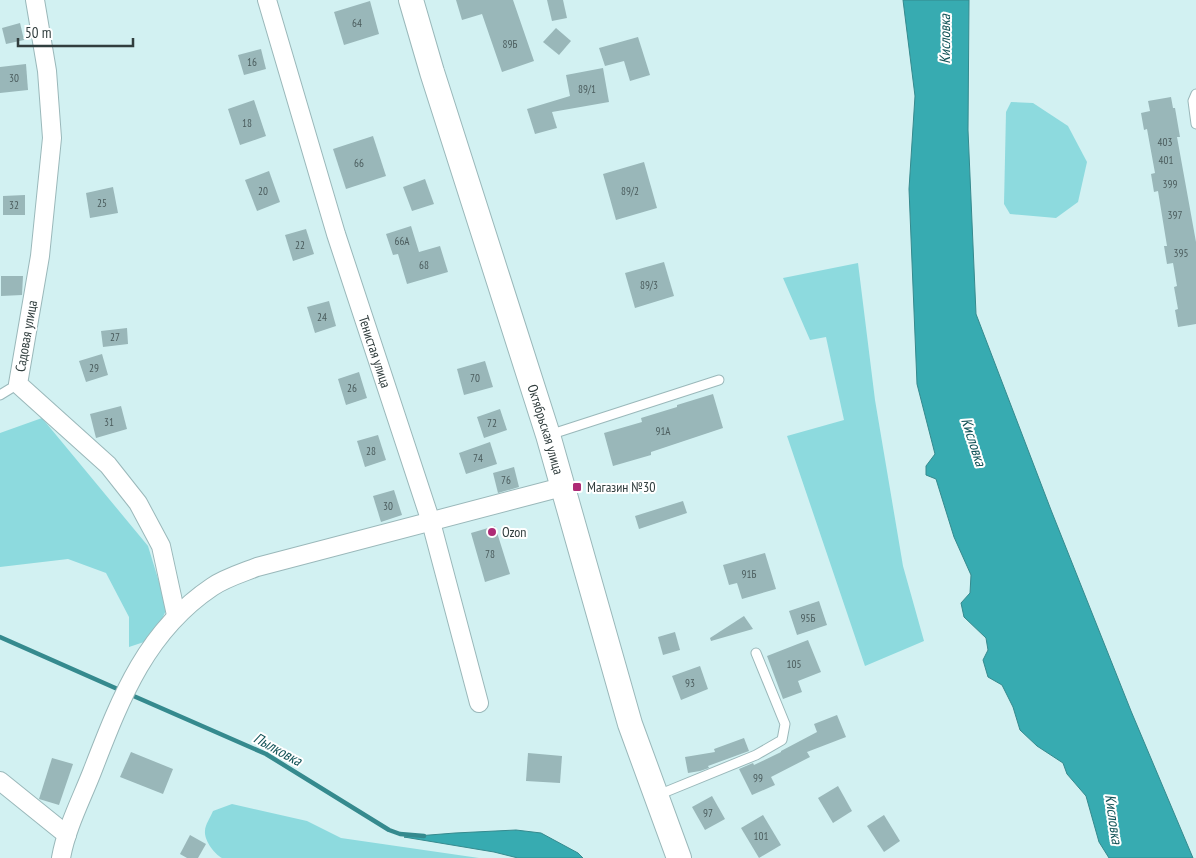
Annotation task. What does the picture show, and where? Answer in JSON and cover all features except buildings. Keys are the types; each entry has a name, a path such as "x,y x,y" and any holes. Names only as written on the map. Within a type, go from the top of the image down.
{"street":[{"name":"Садовая улица","path":"35,0 47,71 52,138 40,256 18,384 108,465 138,503 161,546 176,615"},
{"name":"Тенистая улица","path":"267,0 336,234 431,522 480,703"},
{"name":"Октябрьская улица","path":"411,0 432,72 548,435 630,724 679,858"},
{"path":"61,858 67,835 112,720 141,661 176,615 213,586 257,567 562,487"},
{"path":"0,781 67,835"}],"lane":[{"path":"1196,94 1193,101 1196,124"},
{"path":"548,435 719,380"},
{"path":"0,395 18,384"},
{"path":"655,796 756,755 782,740 785,724 756,653"}],"shaded area":[{"path":"1011,102 1033,103 1068,126 1087,162 1078,202 1056,218 1010,214 1004,204 1006,112"},
{"path":"858,263 875,400 903,566 924,641 865,666 787,436 844,420 826,337 810,340 783,278"},
{"path":"42,418 148,546 167,608 153,639 129,647 129,617 106,573 68,559 0,567 0,433"},
{"path":"232,804 307,821 341,838 479,858 222,858 210,846 205,835 205,829 213,811"}],"water":[{"name":"Кисловка","path":"903,0 969,0 968,130 976,314 1131,711 1193,858 1109,858 1099,842 1086,796 1067,774 1063,763 1037,746 1020,730 1013,707 1002,685 988,677 983,660 988,650 986,638 964,617 961,603 970,593 971,575 954,537 936,479 926,475 926,466 935,454 917,384 909,189 915,96"},
{"path":"516,830 541,833 578,853 583,858 518,858 494,852 404,837 455,833"}],"waterway":[{"name":"Пылковка","path":"0,637 122,691"},
{"name":"Пылковка","path":"129,694 266,754 389,830 400,834 424,836"}],"place":[{"name":"Магазин №30","path":"577,487"},
{"name":"Ozon","path":"492,532"}]}
